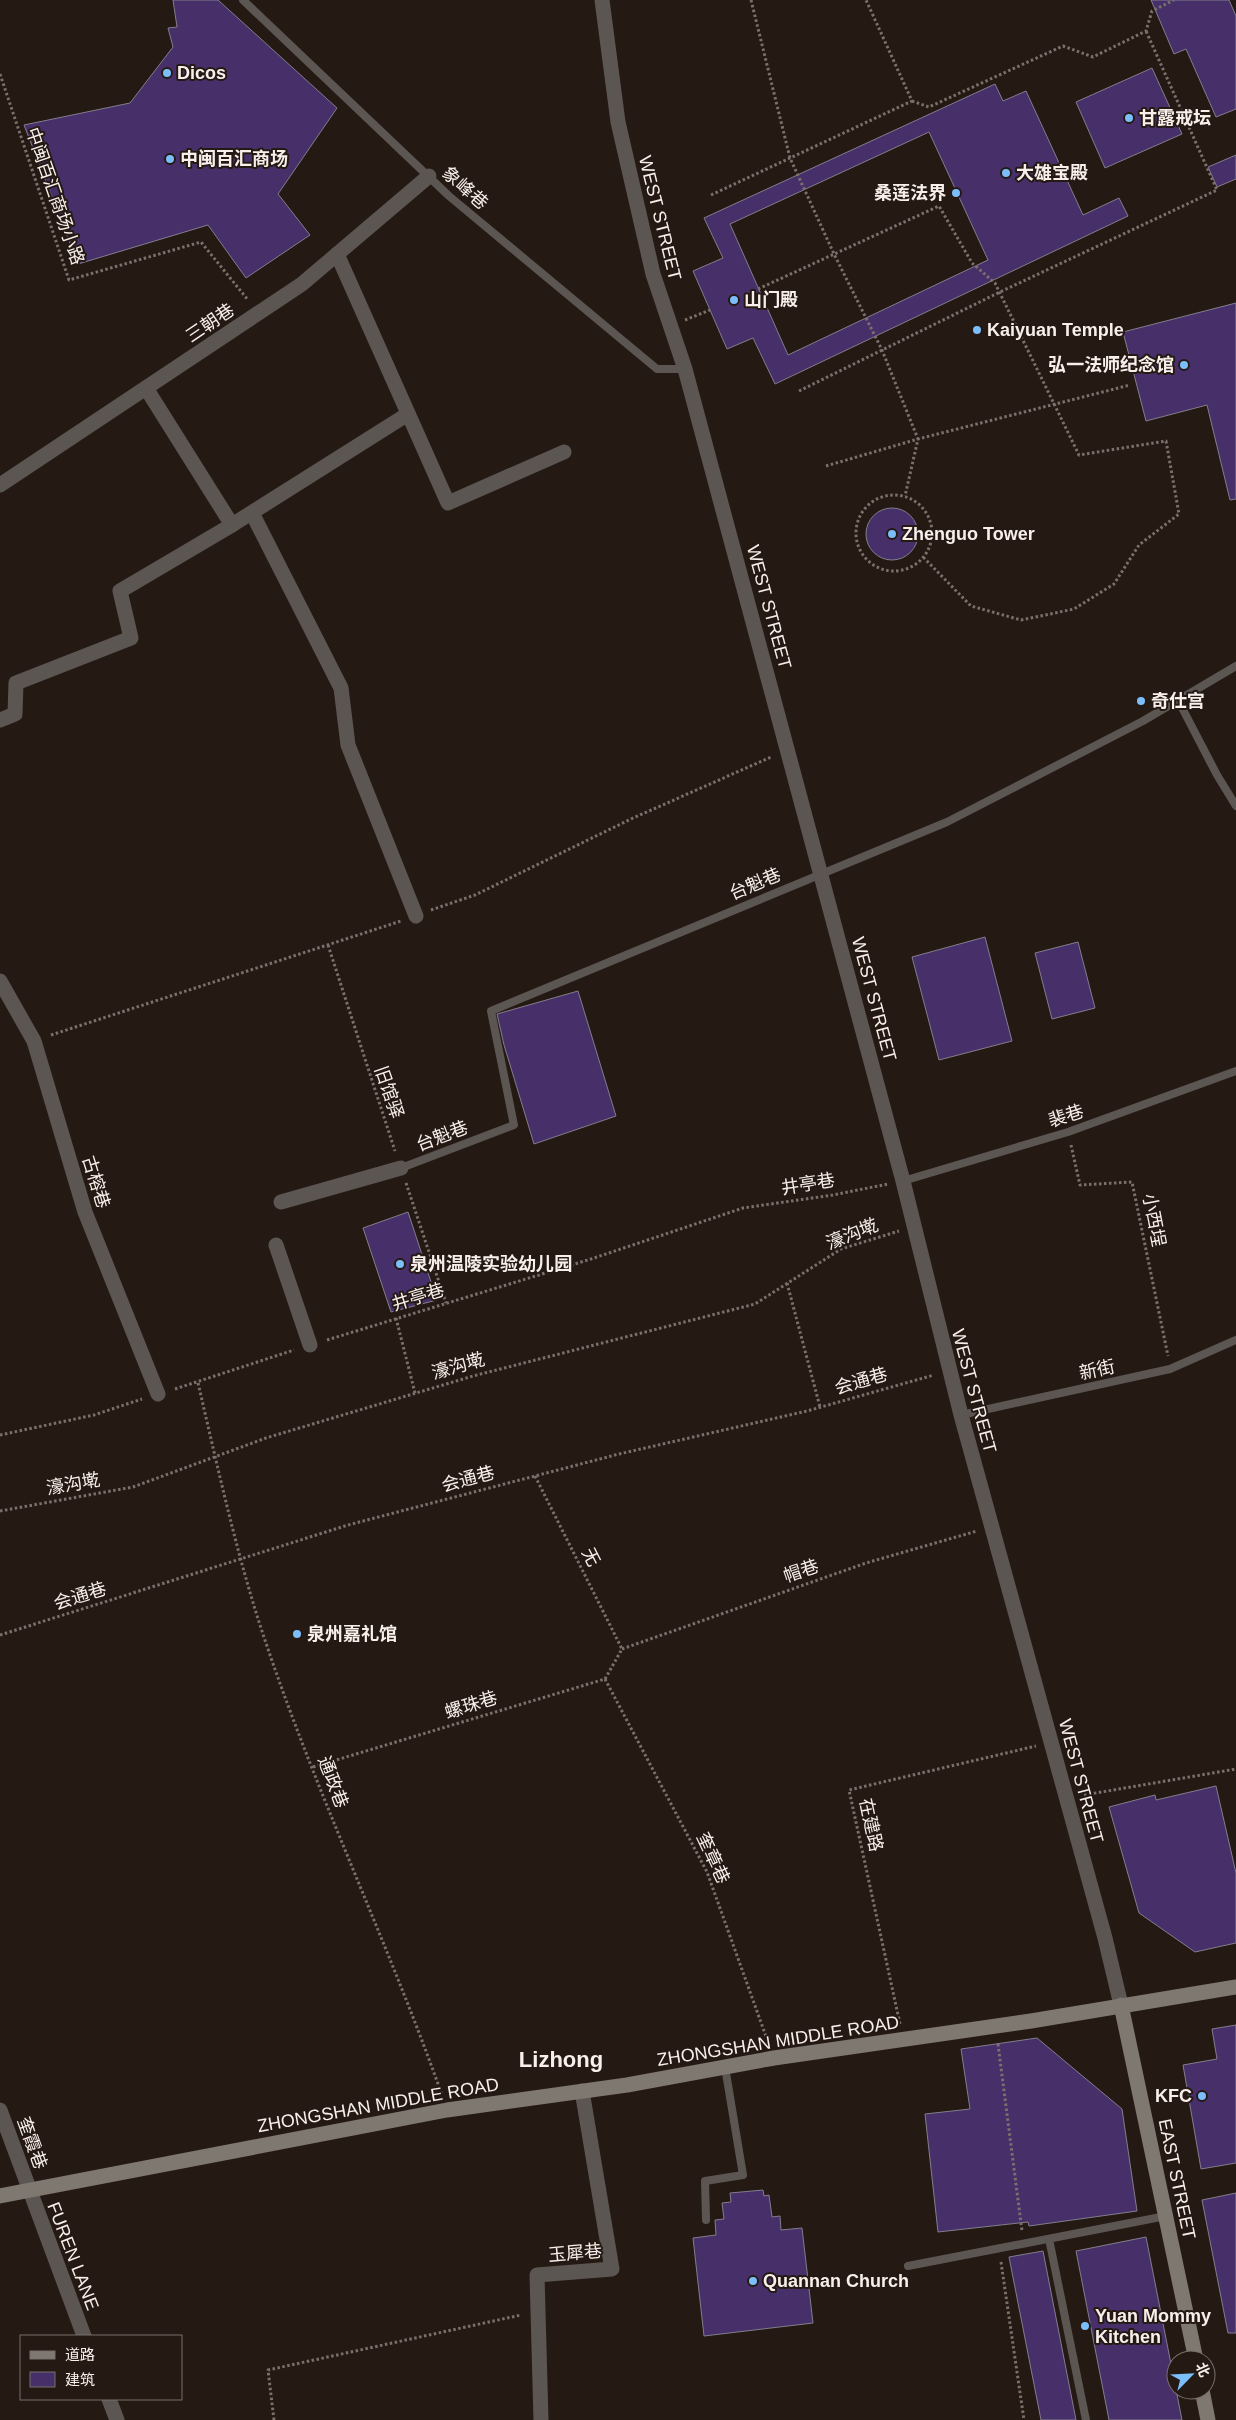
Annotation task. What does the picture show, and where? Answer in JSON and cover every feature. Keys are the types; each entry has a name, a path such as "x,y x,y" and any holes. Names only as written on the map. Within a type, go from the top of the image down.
{"street":[{"name":"WEST STREET","path":"602,0 618,122 653,274 685,369 903,1181 961,1416 1105,1938 1121,2005"},
{"name":"三朝巷","path":"0,485 302,284 429,176"},
{"path":"337,254 448,503 564,452"},
{"path":"146,388 232,525"},
{"path":"0,720 15,714 16,683 131,638 120,591 232,525 408,414"},
{"path":"252,512 341,688 348,745 416,916"},
{"name":"古榕巷","path":"0,981 34,1040 85,1212 158,1394"},
{"path":"281,1202 401,1168"},
{"path":"276,1245 310,1344"},
{"name":"ZHONGSHAN MIDDLE ROAD","path":"0,2196 28,2189 447,2110 582,2092 774,2058 995,2026 1236,1987"},
{"name":"EAST STREET","path":"1121,2005 1194,2350"},
{"name":"玉犀巷","path":"541,2420 537,2275 612,2270 582,2092"},
{"name":"奎霞巷","path":"0,2110 28,2189"},
{"name":"FUREN LANE","path":"28,2189 84,2335"},
{"path":"109,2400 117,2420"},
{"path":"1204,2400 1208,2420"}],"lane":[{"name":"象峰巷","path":"243,0 449,196 657,369 685,369"},
{"name":"台魁巷","path":"401,1168 514,1125 491,1011 821,873 898,844 947,822 1142,721 1236,666"},
{"path":"1178,700 1236,806"},
{"name":"裴巷","path":"903,1181 1068,1132 1236,1071"},
{"name":"新街","path":"961,1416 1170,1369 1236,1340"},
{"path":"706,2220 704,2181 743,2175 725,2067"},
{"path":"908,2266 1166,2216"},
{"path":"1049,2239 1086,2420"}],"path":[{"path":"751,0 790,158 834,254 882,350 918,439 905,496"},
{"path":"866,0 912,101"},
{"path":"799,391 1000,292 1217,190 1146,31 1152,11 1174,0"},
{"path":"711,195 912,101 929,107 1063,46 1093,57 1146,31"},
{"name":"中闽百汇商场小路","path":"0,74 69,280 201,242 259,313"},
{"path":"758,289 939,206 972,263 996,283 1080,455 1166,441 1179,514 1139,545 1114,584 1074,609 1021,620 971,606 924,558"},
{"path":"671,326 710,310"},
{"path":"826,466 918,439 1130,385"},
{"path":"892,494 905,496 916,501 925,510 931,522 932,541 924,558 908,568 890,571 878,568 867,560 860,550 856,538 859,519 869,503 880,497 892,494"},
{"name":"旧馆驿","path":"328,945 362,1054 446,1303"},
{"name":"小西埕","path":"1068,1132 1080,1185 1132,1182 1170,1369"},
{"name":"井亭巷","path":"0,1435 94,1415 198,1383 310,1344 591,1259 743,1208 834,1195 903,1181"},
{"name":"濠沟墘","path":"0,1511 133,1487 266,1438 473,1376 755,1304 841,1249 914,1226"},
{"path":"788,1283 820,1407"},
{"path":"396,1318 414,1394"},
{"name":"会通巷","path":"0,1635 348,1525 535,1476 820,1407 949,1370"},
{"name":"通政巷","path":"198,1383 215,1457 260,1625 313,1767 411,2008 447,2110"},
{"name":"无","path":"535,1476 622,1649"},
{"name":"帽巷","path":"622,1649 866,1563 991,1526"},
{"path":"605,1679 622,1649"},
{"name":"螺珠巷","path":"313,1767 605,1679"},
{"name":"奎章巷","path":"605,1679 707,1872 774,2058"},
{"name":"在建路","path":"903,2039 849,1790 1051,1742"},
{"path":"1066,1798 1236,1769"},
{"path":"995,2026 1024,2244"},
{"path":"999,2249 1024,2420"},
{"path":"274,2420 268,2370 538,2312"}],"building":[{"name":"中闽百汇商场","path":"173,0 218,0 337,108 278,194 310,235 246,278 208,225 78,264 24,125 130,103 173,47 168,28 177,27"},
{"path":"1151,0 1229,0 1236,16 1236,109 1216,117 1186,49 1174,54"},
{"name":"甘露戒坛","path":"1152,68 1182,134 1105,168 1076,102"},
{"path":"995,84 1003,101 1026,91 1083,215 1119,198 1128,216 775,384 753,338 727,349 693,271 723,258 704,218","holes":["929,132 988,260 788,355 730,224"]},
{"path":"1236,155 1236,179 1217,187 1208,167"},
{"name":"弘一法师纪念馆","path":"1236,303 1236,499 1230,500 1207,405 1146,421 1123,332"},
{"name":"Zhenguo Tower","path":"887,508 897,508 911,515 918,529 918,539 911,553 897,560 887,560 877,556 870,549 866,539 866,529 870,519 877,512"},
{"path":"985,937 1012,1041 939,1060 912,957"},
{"path":"1078,942 1095,1008 1052,1019 1035,953"},
{"path":"578,991 616,1116 534,1144 504,1045 497,1014"},
{"name":"泉州温陵实验幼儿园","path":"408,1212 437,1300 391,1312 363,1228"},
{"path":"1216,1786 1236,1873 1236,1943 1195,1952 1139,1913 1109,1807 1155,1795 1156,1800"},
{"path":"1236,2025 1236,2163 1201,2169 1183,2065 1217,2059 1212,2029"},
{"path":"1037,2038 1122,2109 1137,2211 1029,2226 1028,2222 938,2232 925,2114 970,2109 961,2049"},
{"name":"Quannan Church","path":"763,2190 764,2196 769,2195 772,2217 780,2216 781,2230 802,2228 813,2323 704,2336 693,2238 716,2235 715,2220 724,2219 722,2203 731,2202 730,2193"},
{"path":"1236,2193 1236,2333 1228,2333 1202,2200"},
{"path":"1146,2237 1168,2350 1166,2350 1166,2400 1178,2400 1182,2420 1109,2420 1076,2251"},
{"path":"1043,2251 1076,2420 1041,2420 1009,2257"}],"place":[{"name":"Dicos","path":"167,73"},
{"name":"甘露戒坛","path":"1129,118"},
{"name":"中闽百汇商场","path":"170,159"},
{"name":"大雄宝殿","path":"1006,173"},
{"name":"桑莲法界","path":"956,193"},
{"name":"山门殿","path":"734,300"},
{"name":"Kaiyuan Temple","path":"977,330"},
{"name":"弘一法师纪念馆","path":"1184,365"},
{"name":"Zhenguo Tower","path":"892,534"},
{"name":"奇仕宫","path":"1141,701"},
{"name":"泉州温陵实验幼儿园","path":"400,1264"},
{"name":"泉州嘉礼馆","path":"297,1634"},
{"name":"KFC","path":"1202,2096"},
{"name":"Quannan Church","path":"753,2281"},
{"name":"Yuan Mommy Kitchen","path":"1085,2326"}],"district":[{"name":"Lizhong","path":"561,2059"}]}
